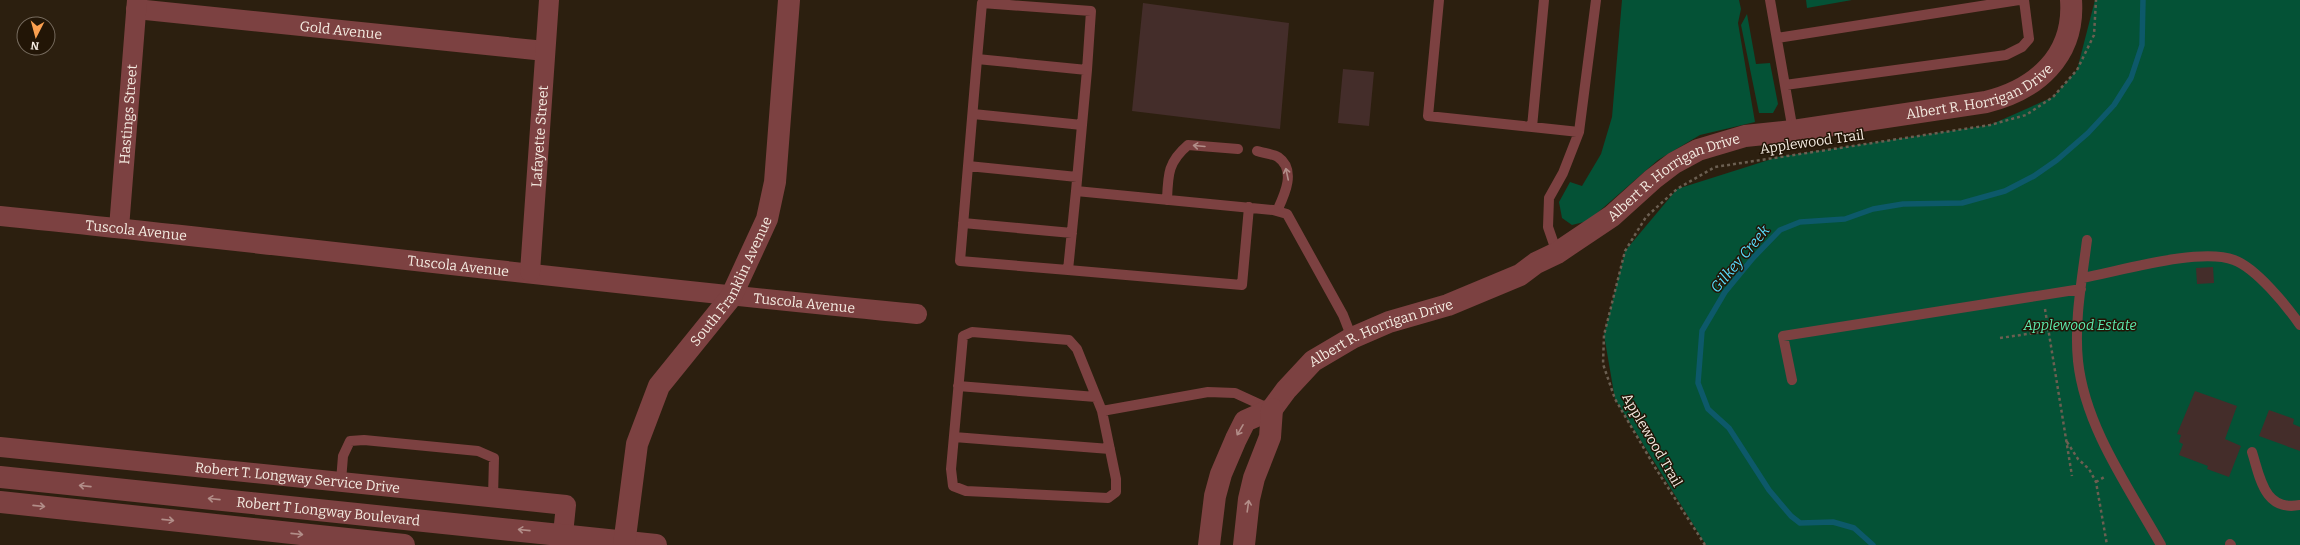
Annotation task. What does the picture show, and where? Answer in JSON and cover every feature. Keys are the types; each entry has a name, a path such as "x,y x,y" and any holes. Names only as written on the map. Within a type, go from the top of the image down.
{"street":[{"name":"Lafayette Street","path":"530,272 549,0"},
{"name":"South Franklin Avenue","path":"624,544 637,444 659,386 731,297 767,219 775,182 789,0"},
{"name":"Albert R. Horrigan Drive","path":"1209,545 1215,496 1221,474 1236,438 1245,422 1272,410 1313,361 1352,338 1389,322 1448,305 1506,282 1557,253 1612,216 1674,163 1698,150 1745,136 1792,131 1986,102 2005,97 2022,90 2049,67 2060,52 2067,37 2071,0"},
{"name":"Gold Avenue","path":"136,4 545,51"},
{"name":"Hastings Street","path":"119,228 136,4"},
{"name":"Tuscola Avenue","path":"0,216 530,272 731,297 917,314"},
{"path":"1244,545 1249,499 1254,478 1270,437 1272,410"},
{"name":"Robert T. Longway Service Drive","path":"0,447 566,505 563,534"},
{"name":"Robert T Longway Boulevard","path":"0,477 563,534 624,544 656,545"},
{"name":"Robert T Longway Boulevard","path":"0,502 404,545"}],"lane":[{"path":"1439,0 1428,116 1579,132"},
{"path":"1532,128 1544,0"},
{"path":"1557,253 1548,227 1549,198 1563,173 1579,132 1596,0"},
{"path":"1770,0 1792,131"},
{"path":"1777,38 2019,0"},
{"path":"1784,85 2006,55 2022,47 2029,38 2024,0"},
{"path":"1068,270 1087,70 1091,11 982,3 960,260 1068,270 1242,285 1249,207"},
{"path":"977,59 1087,70"},
{"path":"973,114 1082,125"},
{"path":"1167,200 1171,164 1188,144 1238,149"},
{"path":"1257,151 1278,157 1285,166 1288,180 1285,194 1277,211"},
{"path":"968,166 1077,178"},
{"path":"1076,191 1249,207 1287,214 1312,256 1343,315 1352,338"},
{"path":"963,223 1072,233"},
{"path":"2087,240 2077,319 2078,361 2085,395 2100,434 2160,545"},
{"path":"2082,278 2189,257 2215,255 2235,260 2260,278 2296,314 2300,325"},
{"path":"1792,380 1783,336 2081,289"},
{"path":"972,332 1069,340 1077,349 1102,411 1116,478 1116,492 1108,498 966,491 953,486 951,469 958,386 963,336 972,332"},
{"path":"958,386 1096,397"},
{"path":"1102,411 1208,392 1235,393 1272,410"},
{"path":"954,437 1110,449"},
{"path":"341,481 344,456 350,440 478,451 494,458 493,497"},
{"path":"2252,452 2265,492 2271,499 2287,506 2300,505"}],"path":[{"name":"Applewood Trail","path":"1705,545 1656,469 1615,399 1603,364 1604,335 1625,251 1646,217 1677,189 1715,167 1990,125 2026,115 2053,97 2077,70 2094,35 2096,0"},
{"path":"2043,294 2072,476"},
{"path":"2000,338 2048,331"},
{"path":"2067,441 2078,459 2089,468 2096,482 2107,545"}],"green space":[{"path":"1622,0 1739,0 1741,9 1738,23 1755,122 1700,135 1658,160 1588,221 1572,225 1562,218 1559,202 1570,182 1582,186 1601,154 1612,117"},
{"path":"1806,0 1852,0 1807,8"},
{"name":"Applewood Estate","path":"2095,0 2300,0 2300,545 1706,545 1615,399 1604,335 1625,251 1677,189 1778,157 1990,125 2053,97 2077,70"},
{"path":"1747,14 1756,64 1770,63 1778,104 1773,113 1759,113 1741,25"}],"building":[{"path":"1143,3 1289,23 1280,129 1132,111"},
{"path":"1343,69 1374,72 1369,126 1338,123"},
{"path":"2213,267 2214,283 2197,284 2196,268"},
{"path":"2195,391 2237,406 2225,439 2241,446 2229,477 2207,469 2208,466 2179,455 2183,444 2179,442 2181,435 2177,434"},
{"path":"2269,410 2294,419 2293,424 2300,427 2300,451 2259,436"}],"waterway":[{"name":"Gilkey Creek","path":"1873,545 1854,528 1833,522 1800,523 1791,516 1769,490 1729,428 1708,409 1698,383 1702,331 1725,292 1753,258 1780,230 1800,222 1845,219 1873,209 1903,204 1962,203 2005,191 2034,176 2057,160 2088,133 2114,105 2131,78 2142,45 2143,0"}]}
